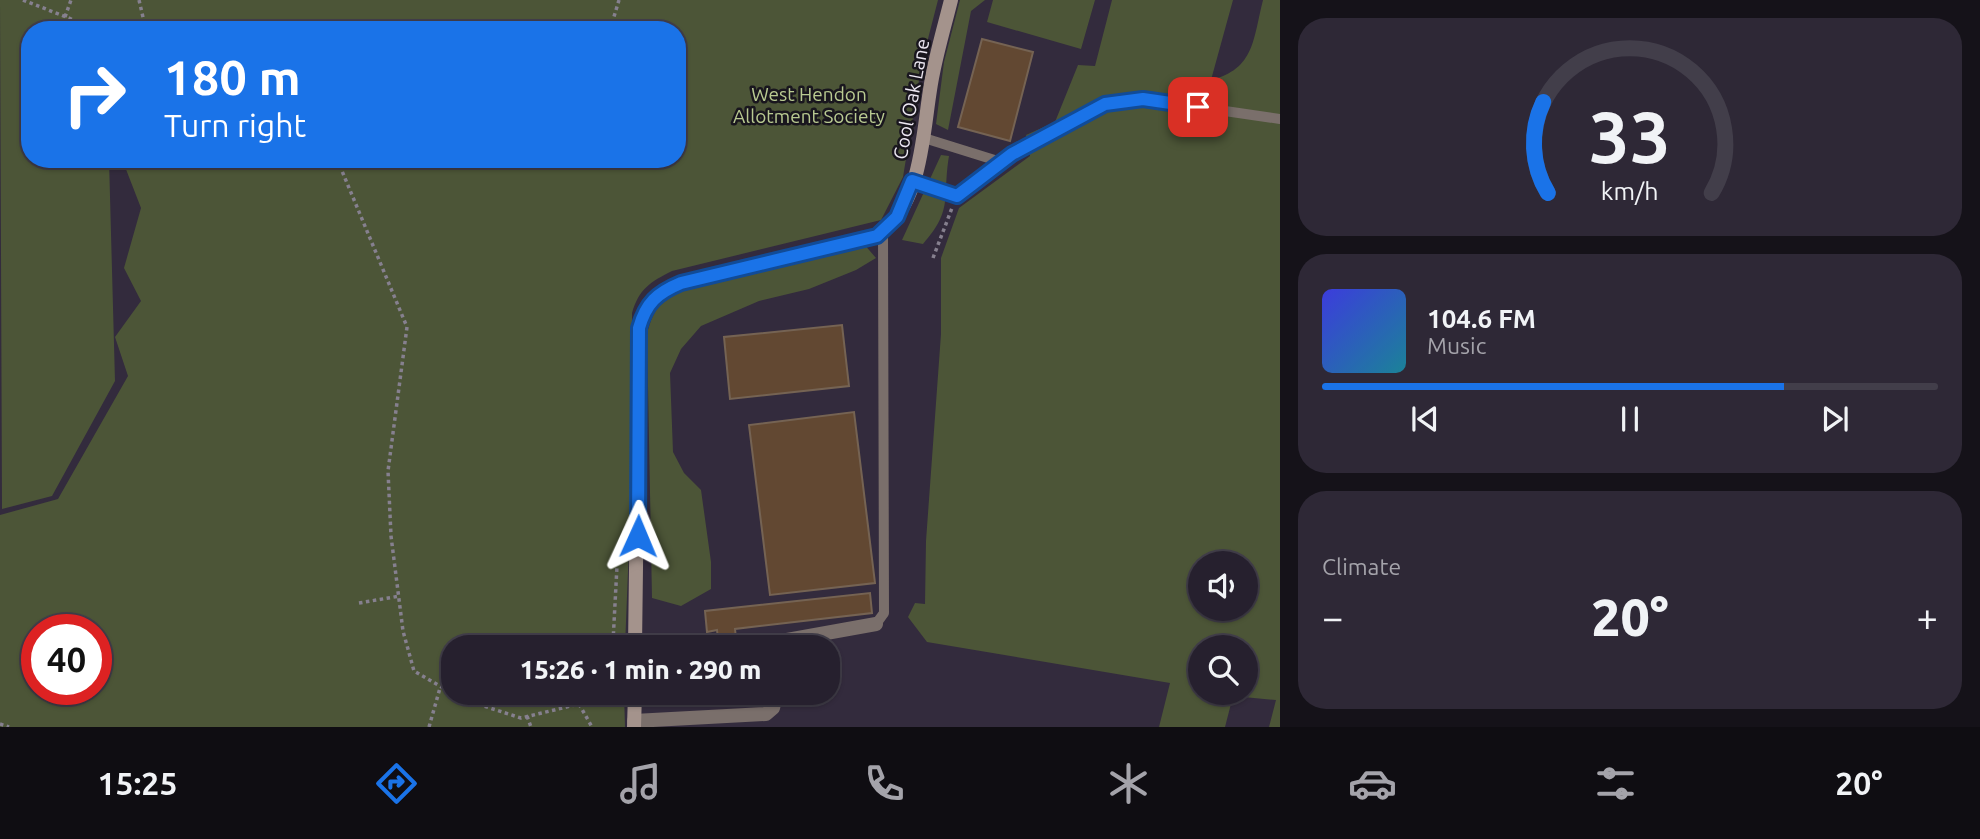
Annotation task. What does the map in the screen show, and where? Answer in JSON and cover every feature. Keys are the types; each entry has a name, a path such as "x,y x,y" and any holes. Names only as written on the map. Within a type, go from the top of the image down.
{"street":[{"name":"Cool Oak Lane","path":"883,232 897,217 912,181 924,138 932,74 951,0"},
{"path":"635,635 639,328 644,311 663,290 681,283 877,236 883,232"},
{"path":"815,635 876,624"},
{"path":"635,705 634,724 766,714 774,705"}],"lane":[{"path":"912,181 957,196 1001,162 1105,104 1143,99 1280,119"},
{"path":"924,138 1001,162"},
{"path":"876,624 884,612 883,232"}],"path":[{"path":"23,0 75,21"},
{"path":"65,17 71,0"},
{"path":"139,0 144,21"},
{"path":"613,21 619,0"},
{"path":"341,168 407,327 388,471 391,536 403,631 414,671 462,699 521,718 575,705"},
{"path":"933,258 957,196"},
{"path":"359,603 400,596"},
{"path":"429,727 440,688"},
{"path":"580,705 592,727"},
{"path":"527,716 531,727"},
{"path":"0,724 9,727"}],"green space":[{"name":"West Hendon Allotment Society","path":"0,0 938,0 922,62 903,177 881,220 672,271 652,283 638,298 632,313 633,445 625,635 441,635 441,705 624,705 625,727 0,727 0,515 58,499 128,376 115,337 141,301 124,268 141,208 125,168 686,168 686,21 21,21 21,168 109,168 115,381 52,496 2,509"},
{"path":"960,0 985,0 971,11 948,130 936,124 944,62"},
{"path":"993,0 1095,0 1081,49 987,22"},
{"path":"1112,0 1233,0 1211,80 1225,75 1244,60 1254,40 1263,0 1280,0 1280,727 1269,727 1276,700 1258,698 1258,635 1188,635 1188,705 1231,705 1225,727 1159,727 1170,683 927,642 908,617 915,603 925,604 926,541 941,334 941,258 959,208 1030,156 1026,135 1055,122 1078,65 1095,66"},
{"path":"941,155 949,156 945,203 939,221 923,244 902,240"},
{"path":"863,243 876,258 856,270 809,289 759,301 701,326 681,349 670,373 673,452 684,473 701,490 711,562 711,589 681,606 652,598 647,334 656,311 665,301 686,288"}],"building":[{"path":"982,39 1033,52 1010,141 958,127"},
{"path":"842,325 849,386 730,399 724,337"},
{"path":"854,412 875,583 770,595 749,425"},
{"path":"870,593 872,613 735,629 736,635 718,635 717,630 707,632 705,611"}],"route":[{"path":"638,536 639,328 644,311 663,290 681,283 877,236 897,217 912,181 957,196 1012,154 1105,104 1143,99 1198,107"}]}
